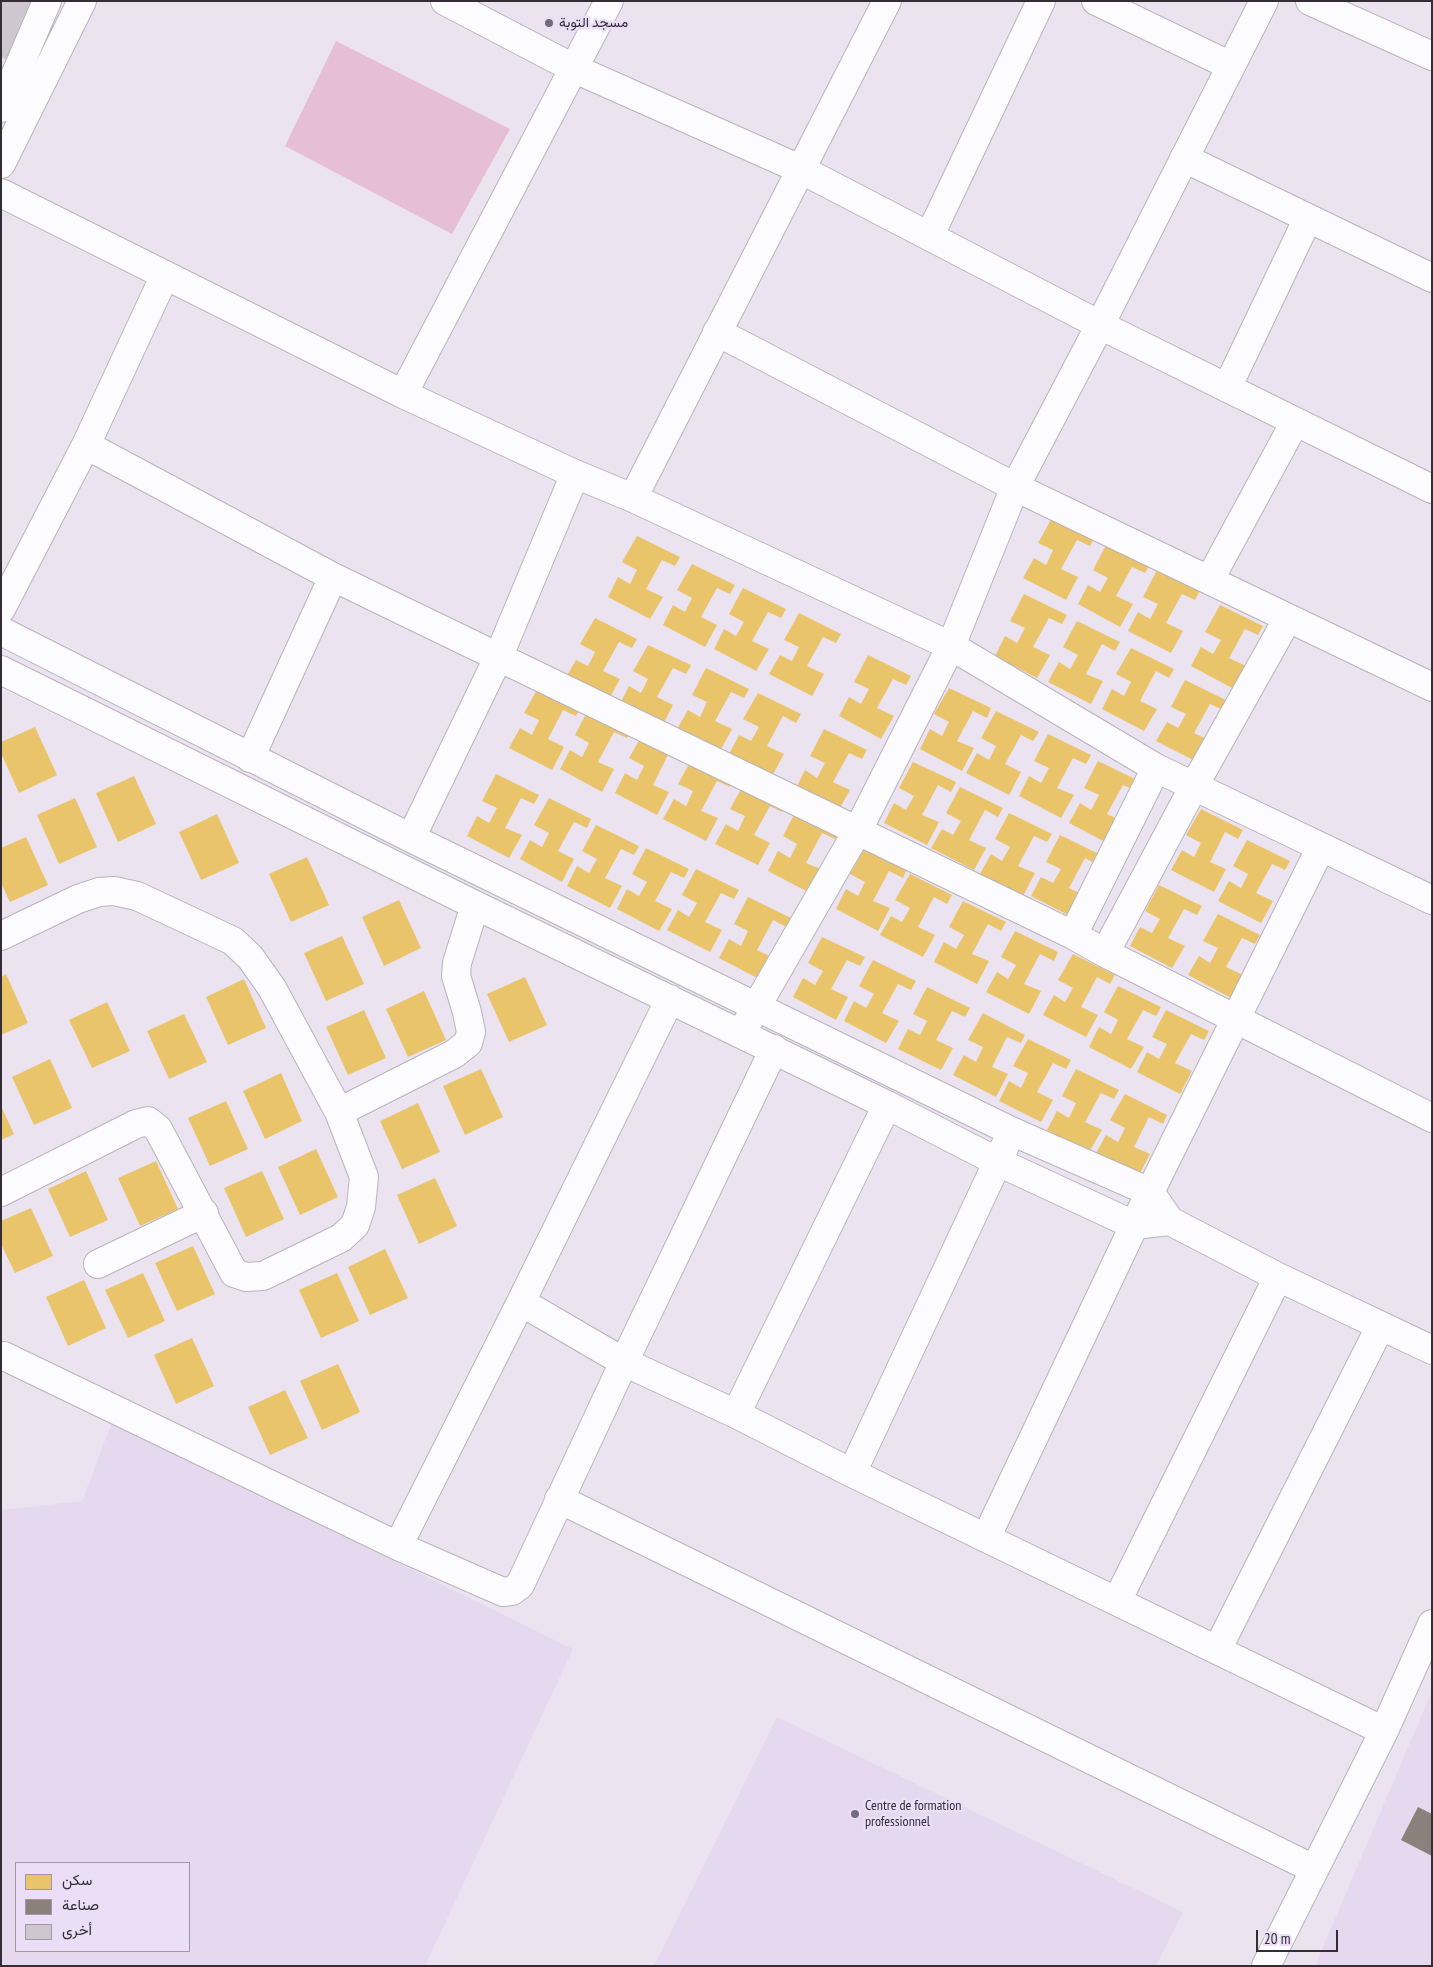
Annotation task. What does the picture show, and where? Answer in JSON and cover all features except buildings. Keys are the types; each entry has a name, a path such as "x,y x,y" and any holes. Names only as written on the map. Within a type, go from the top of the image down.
{"street":[{"path":"1,108 47,1"},
{"path":"1,164 82,1"},
{"path":"446,1 575,69 800,169 1100,325 1432,489"},
{"path":"403,394 609,1"},
{"path":"633,498 887,1"},
{"path":"930,235 1042,1"},
{"path":"1096,1 1231,66"},
{"path":"741,1034 858,830 951,646 1016,487 1264,1"},
{"path":"1310,1 1432,56"},
{"path":"1184,158 1432,278"},
{"path":"1,193 403,394 575,474 633,498 951,646 1156,768 1432,900"},
{"path":"1227,388 1308,218"},
{"path":"1,609 86,445 165,275"},
{"path":"717,332 1016,487 1432,687"},
{"path":"1210,579 1295,422"},
{"path":"86,445 333,577 1073,935 1105,953 1432,1118"},
{"path":"411,838 498,658 575,474"},
{"path":"250,758 333,577"},
{"path":"1105,953 1194,786 1288,618"},
{"path":"1,631 411,838 1011,1131 1150,1192 1170,1221 1380,1327 1432,1350"},
{"path":"1,670 475,905 774,1049 998,1162 1134,1225 1170,1221"},
{"path":"1073,935 1156,768"},
{"path":"986,1538 1134,1225 1321,847"},
{"path":"1,936 78,899 99,892 114,891 137,896 233,941 250,957 272,988 339,1112 364,1177 361,1207 355,1225 341,1238 263,1276 246,1277 234,1273 158,1129 148,1121 136,1124 1,1192"},
{"path":"339,1112 454,1054 468,1043 471,1032 456,976 457,963 475,905"},
{"path":"398,1546 670,999"},
{"path":"2,1356 398,1546 503,1592 512,1591 520,1585 559,1499 774,1049"},
{"path":"736,1414 887,1105"},
{"path":"852,1473 1011,1131"},
{"path":"98,1264 204,1213"},
{"path":"1117,1602 1278,1276"},
{"path":"521,1302 624,1362 736,1414 852,1473 1384,1731"},
{"path":"1217,1650 1380,1327"},
{"path":"559,1499 1314,1869"},
{"path":"1266,1966 1384,1731 1432,1624"}],"shaded area":[{"path":"336,41 510,129 452,234 285,146"},
{"path":"112,1422 573,1649 425,1966 1,1966 1,1510 82,1501"},
{"path":"1432,1691 1432,1966 1315,1966"},
{"name":"Centre de formation professionnel","path":"777,1717 1183,1912 1156,1966 654,1966"}],"place":[{"name":"مسجد التوبة","path":"549,23"},
{"name":"Centre de formation professionnel","path":"855,1814"}]}
